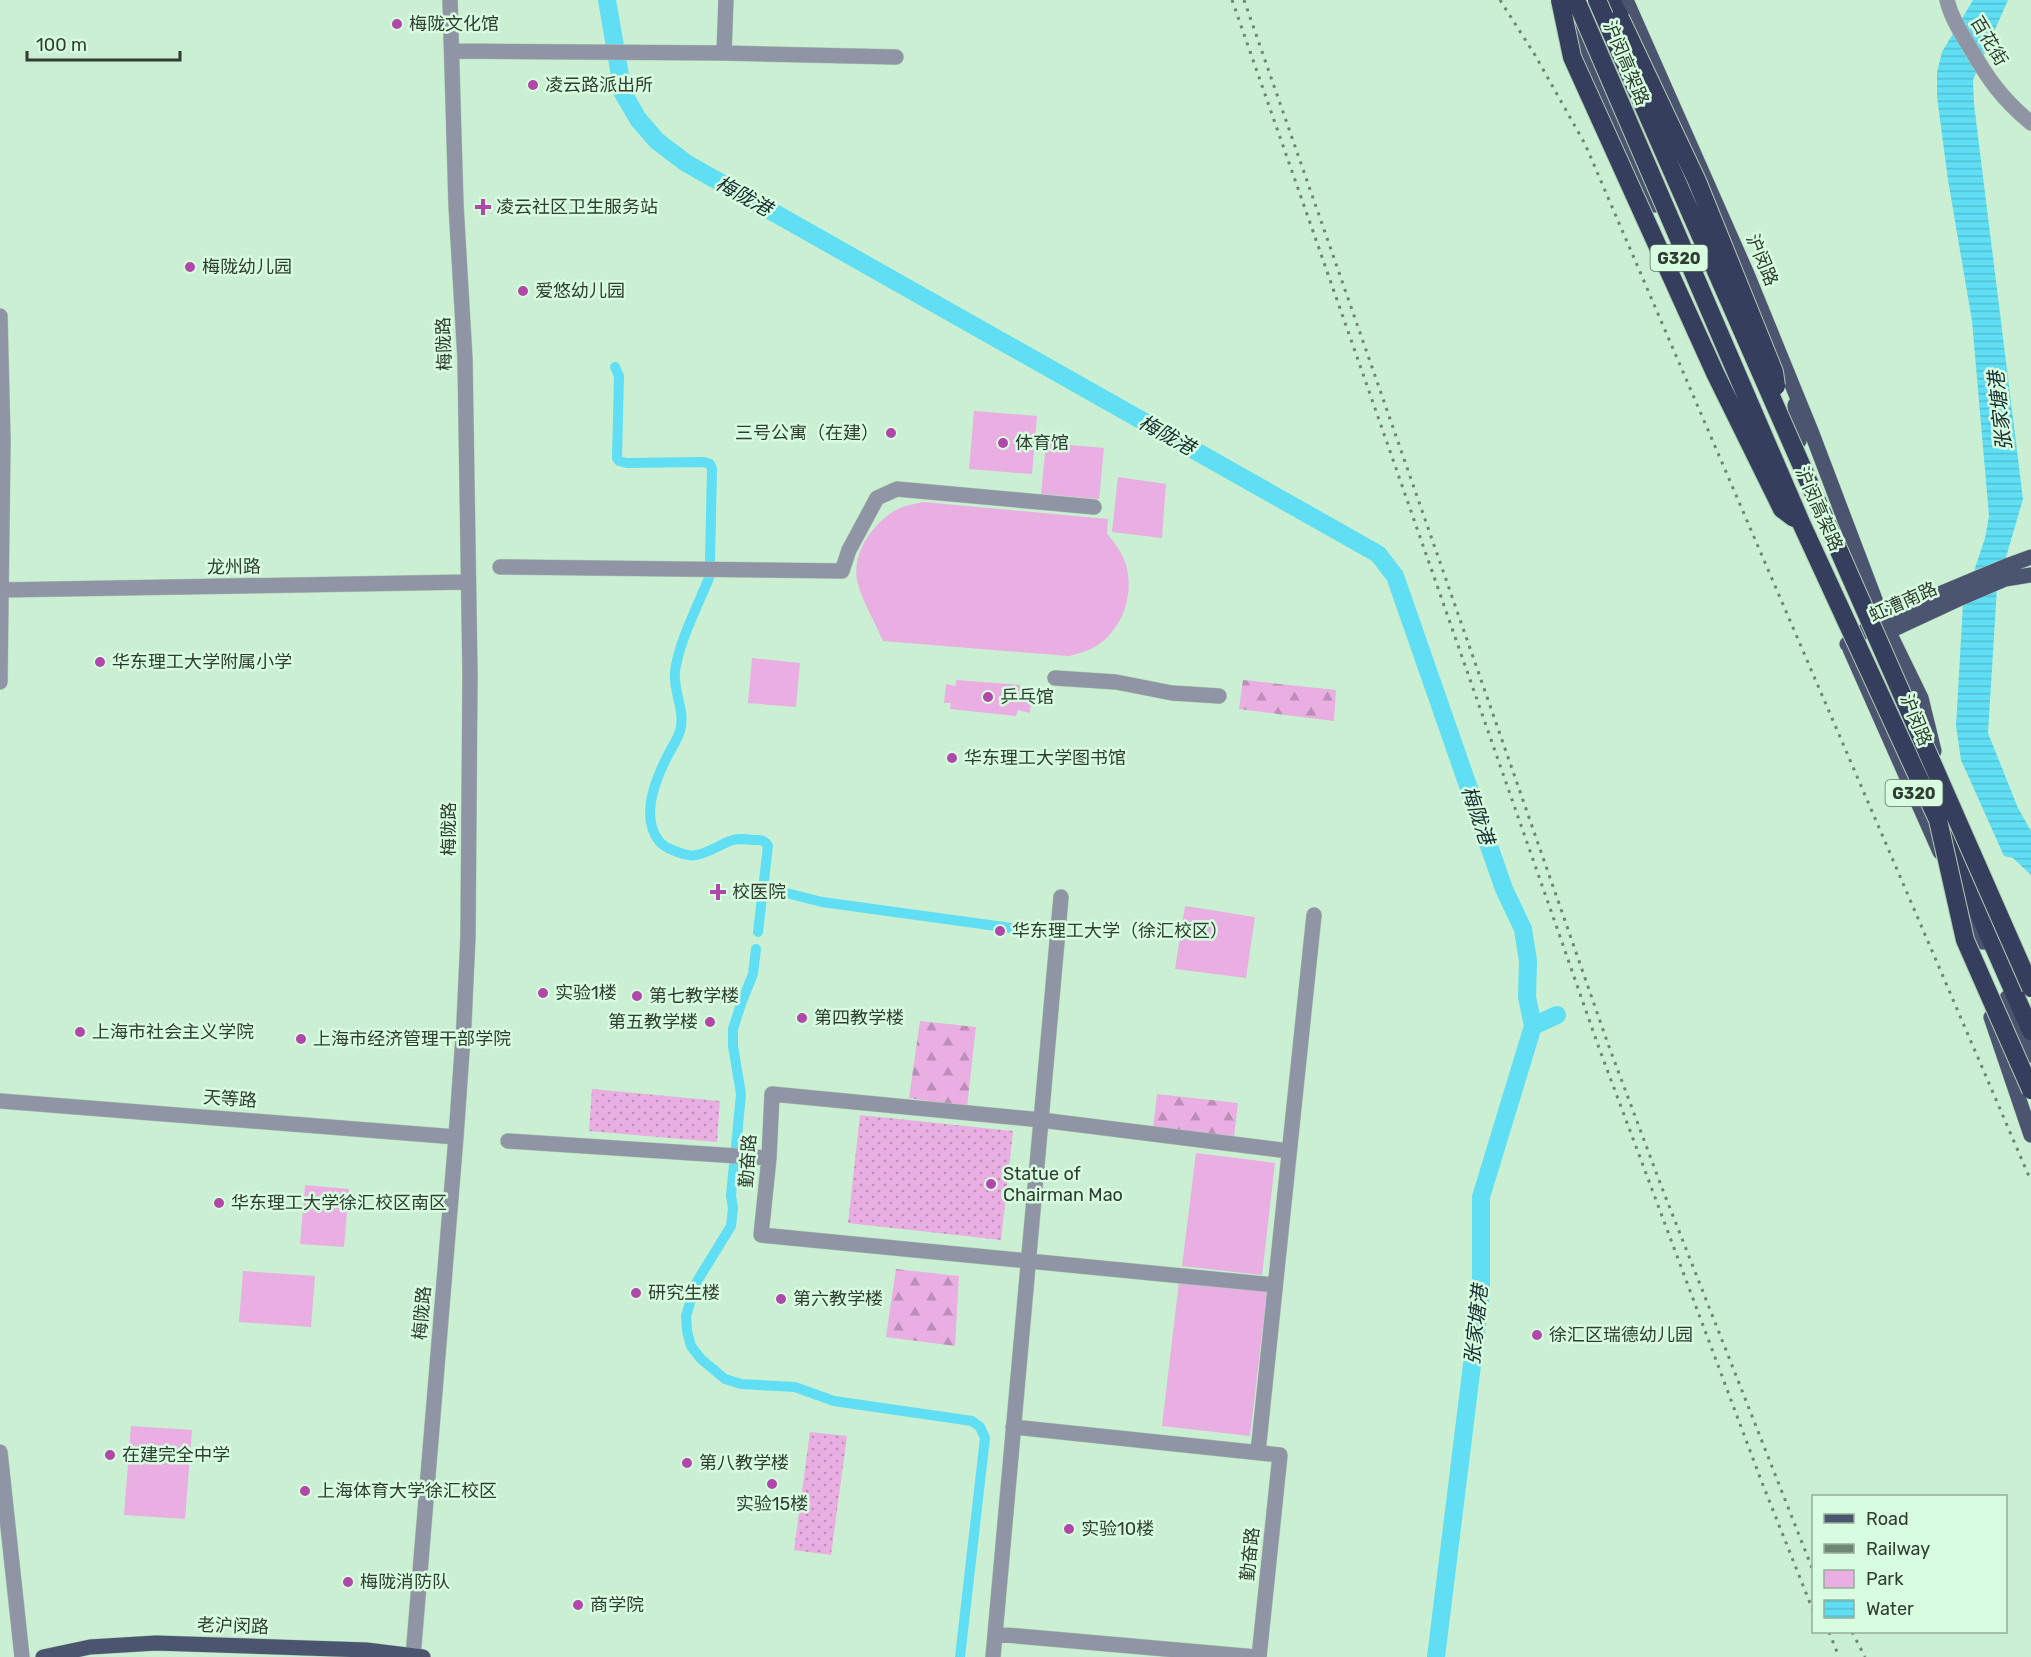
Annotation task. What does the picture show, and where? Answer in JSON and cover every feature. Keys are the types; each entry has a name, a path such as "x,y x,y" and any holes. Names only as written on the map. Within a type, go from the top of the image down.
{"highway":[{"path":"1561,0 1572,57 1714,373 1782,509 1802,525"},
{"name":"沪闵高架路","path":"1576,0 1802,525 1938,820 2031,1031"},
{"name":"沪闵高架路","path":"1598,0 2031,988"},
{"path":"1609,0 1614,19 1697,181 1774,372 1783,424"},
{"path":"1938,820 1965,940 2031,1090"}],"main road":[{"name":"沪闵路","path":"1561,0 1781,489 1808,530 1970,903 1983,942 2031,1055"},
{"path":"1569,0 1575,28"},
{"name":"沪闵路","path":"1598,0 1614,19 1881,627 1921,698 1934,752 2031,967"},
{"name":"沪闵路","path":"1626,0 1747,274 1793,387 1881,627"},
{"path":"1793,387 1799,441"},
{"name":"沪闵路","path":"1815,478 1851,540"},
{"name":"虹漕南路","path":"1856,639 2007,572 2031,557"},
{"name":"虹漕南路","path":"2007,572 2031,574"},
{"path":"1965,940 2031,1134"},
{"name":"老沪闵路","path":"43,1657 90,1647 156,1643 366,1650 416,1656"}],"street":[{"name":"梅陇路","path":"416,1656 456,1137 468,936 470,686 465,359 456,205 450,0"},
{"path":"724,53 726,0"},
{"name":"百花街","path":"1947,0 1954,21 1987,77 1999,93 2031,123"},
{"path":"452,51 896,57"},
{"path":"0,316 3,441 0,682"},
{"path":"500,567 842,571 849,550 877,498 897,489 1094,507"},
{"name":"龙州路","path":"1,590 468,582"},
{"path":"1055,678 1116,682 1172,693 1220,696"},
{"path":"993,1657 1061,897"},
{"path":"1013,1427 1258,1452 1314,915"},
{"name":"勤奋路","path":"1275,1285 761,1235 769,1158 772,1094 1041,1120 1289,1151"},
{"name":"天等路","path":"0,1101 456,1137"},
{"path":"508,1141 769,1158"},
{"path":"0,1452 22,1657"},
{"name":"勤奋路","path":"1258,1452 1280,1455 1258,1657"},
{"path":"995,1634 1258,1657"}],"green space":[{"name":"体育馆","path":"974,411 1037,416 1032,474 969,469"},
{"path":"1046,443 1104,448 1099,499 1041,494"},
{"path":"1118,477 1166,484 1162,538 1112,532"},
{"path":"923,502 1108,519 1107,534 1123,557 1128,577 1127,601 1118,624 1110,634 1091,649 1069,656 883,641 859,587 856,569 858,558 867,538 882,520 900,508"},
{"path":"752,658 800,663 796,707 748,703"},
{"name":"乒乓馆","path":"956,680 1020,685 1020,689 1032,690 1030,713 1018,710 1016,716 950,709 951,703 944,703 946,684 956,686"},
{"path":"1243,680 1336,690 1334,721 1239,709"},
{"path":"1185,906 1255,917 1246,978 1175,969"},
{"path":"920,1021 976,1027 967,1107 909,1098"},
{"path":"592,1089 720,1101 717,1142 589,1131"},
{"path":"1157,1094 1238,1103 1234,1137 1153,1128"},
{"path":"860,1115 1013,1131 1001,1240 848,1223"},
{"path":"1196,1153 1275,1163 1262,1275 1182,1266"},
{"path":"305,1185 349,1189 344,1247 300,1244"},
{"path":"896,1269 959,1276 955,1346 886,1337"},
{"path":"243,1271 315,1276 311,1327 239,1322"},
{"path":"1179,1282 1267,1292 1250,1436 1162,1426"},
{"path":"131,1426 192,1430 185,1519 124,1515"},
{"path":"810,1432 847,1436 831,1555 794,1550"}],"water":[{"path":"1973,0 2008,0 1973,80 1974,104 2023,499 1997,588 1988,733 2018,808 2031,831 2031,875 2013,858 2004,856 1961,760 1956,726 1963,604 1985,538 1989,516 1972,321 1948,180 1937,97 1937,72 1942,52"}],"waterway":[{"name":"梅陇港","path":"607,0 623,93 638,119 657,141 686,163 1378,554 1395,576 1504,889 1523,929 1528,961 1527,997 1533,1026"},
{"path":"615,367 619,376 617,458 619,461 627,463 704,462 710,464 712,469 710,561"},
{"path":"709,578 684,637 677,661 675,679 681,709 681,724 679,735 654,789 651,800 651,822 661,844 686,855 701,854 735,839 765,842 768,846 758,932"},
{"path":"763,887 822,902 1011,928"},
{"path":"736,1147 741,1094 733,1046 733,1029 753,974 756,949"},
{"name":"张家塘港","path":"1436,1657 1481,1292 1481,1197 1533,1026 1557,1015"},
{"path":"734,1165 731,1226 696,1283 686,1316 691,1346 701,1359 725,1379 741,1384 795,1387 834,1401 972,1421 980,1427 985,1438 960,1657"}],"railway":[{"path":"1232,0 1599,1048 1761,1480 1812,1608"},
{"path":"1244,0 1608,1044 1662,1188 1812,1568"},
{"path":"1500,0 1535,55 1585,144 2031,1181"},
{"path":"1829,1633 1839,1657"},
{"path":"1853,1633 1865,1657"}],"place":[{"name":"梅陇文化馆","path":"397,24"},
{"name":"凌云路派出所","path":"533,85"},
{"name":"凌云社区卫生服务站","path":"483,207"},
{"name":"梅陇幼儿园","path":"190,267"},
{"name":"爱悠幼儿园","path":"523,291"},
{"name":"三号公寓（在建）","path":"891,433"},
{"name":"体育馆","path":"1003,443"},
{"name":"华东理工大学附属小学","path":"100,662"},
{"name":"乒乓馆","path":"988,697"},
{"name":"华东理工大学图书馆","path":"952,758"},
{"name":"校医院","path":"718,892"},
{"name":"华东理工大学（徐汇校区）","path":"1000,931"},
{"name":"实验1楼","path":"543,993"},
{"name":"第七教学楼","path":"637,996"},
{"name":"第四教学楼","path":"802,1018"},
{"name":"第五教学楼","path":"710,1022"},
{"name":"上海市社会主义学院","path":"80,1032"},
{"name":"上海市经济管理干部学院","path":"301,1039"},
{"name":"Statue of Chairman Mao","path":"991,1184"},
{"name":"华东理工大学徐汇校区南区","path":"219,1203"},
{"name":"研究生楼","path":"636,1293"},
{"name":"第六教学楼","path":"781,1299"},
{"name":"徐汇区瑞德幼儿园","path":"1537,1335"},
{"name":"在建完全中学","path":"110,1455"},
{"name":"第八教学楼","path":"687,1463"},
{"name":"实验15楼","path":"772,1484"},
{"name":"上海体育大学徐汇校区","path":"305,1491"},
{"name":"实验10楼","path":"1069,1529"},
{"name":"梅陇消防队","path":"348,1582"},
{"name":"商学院","path":"578,1605"}]}
